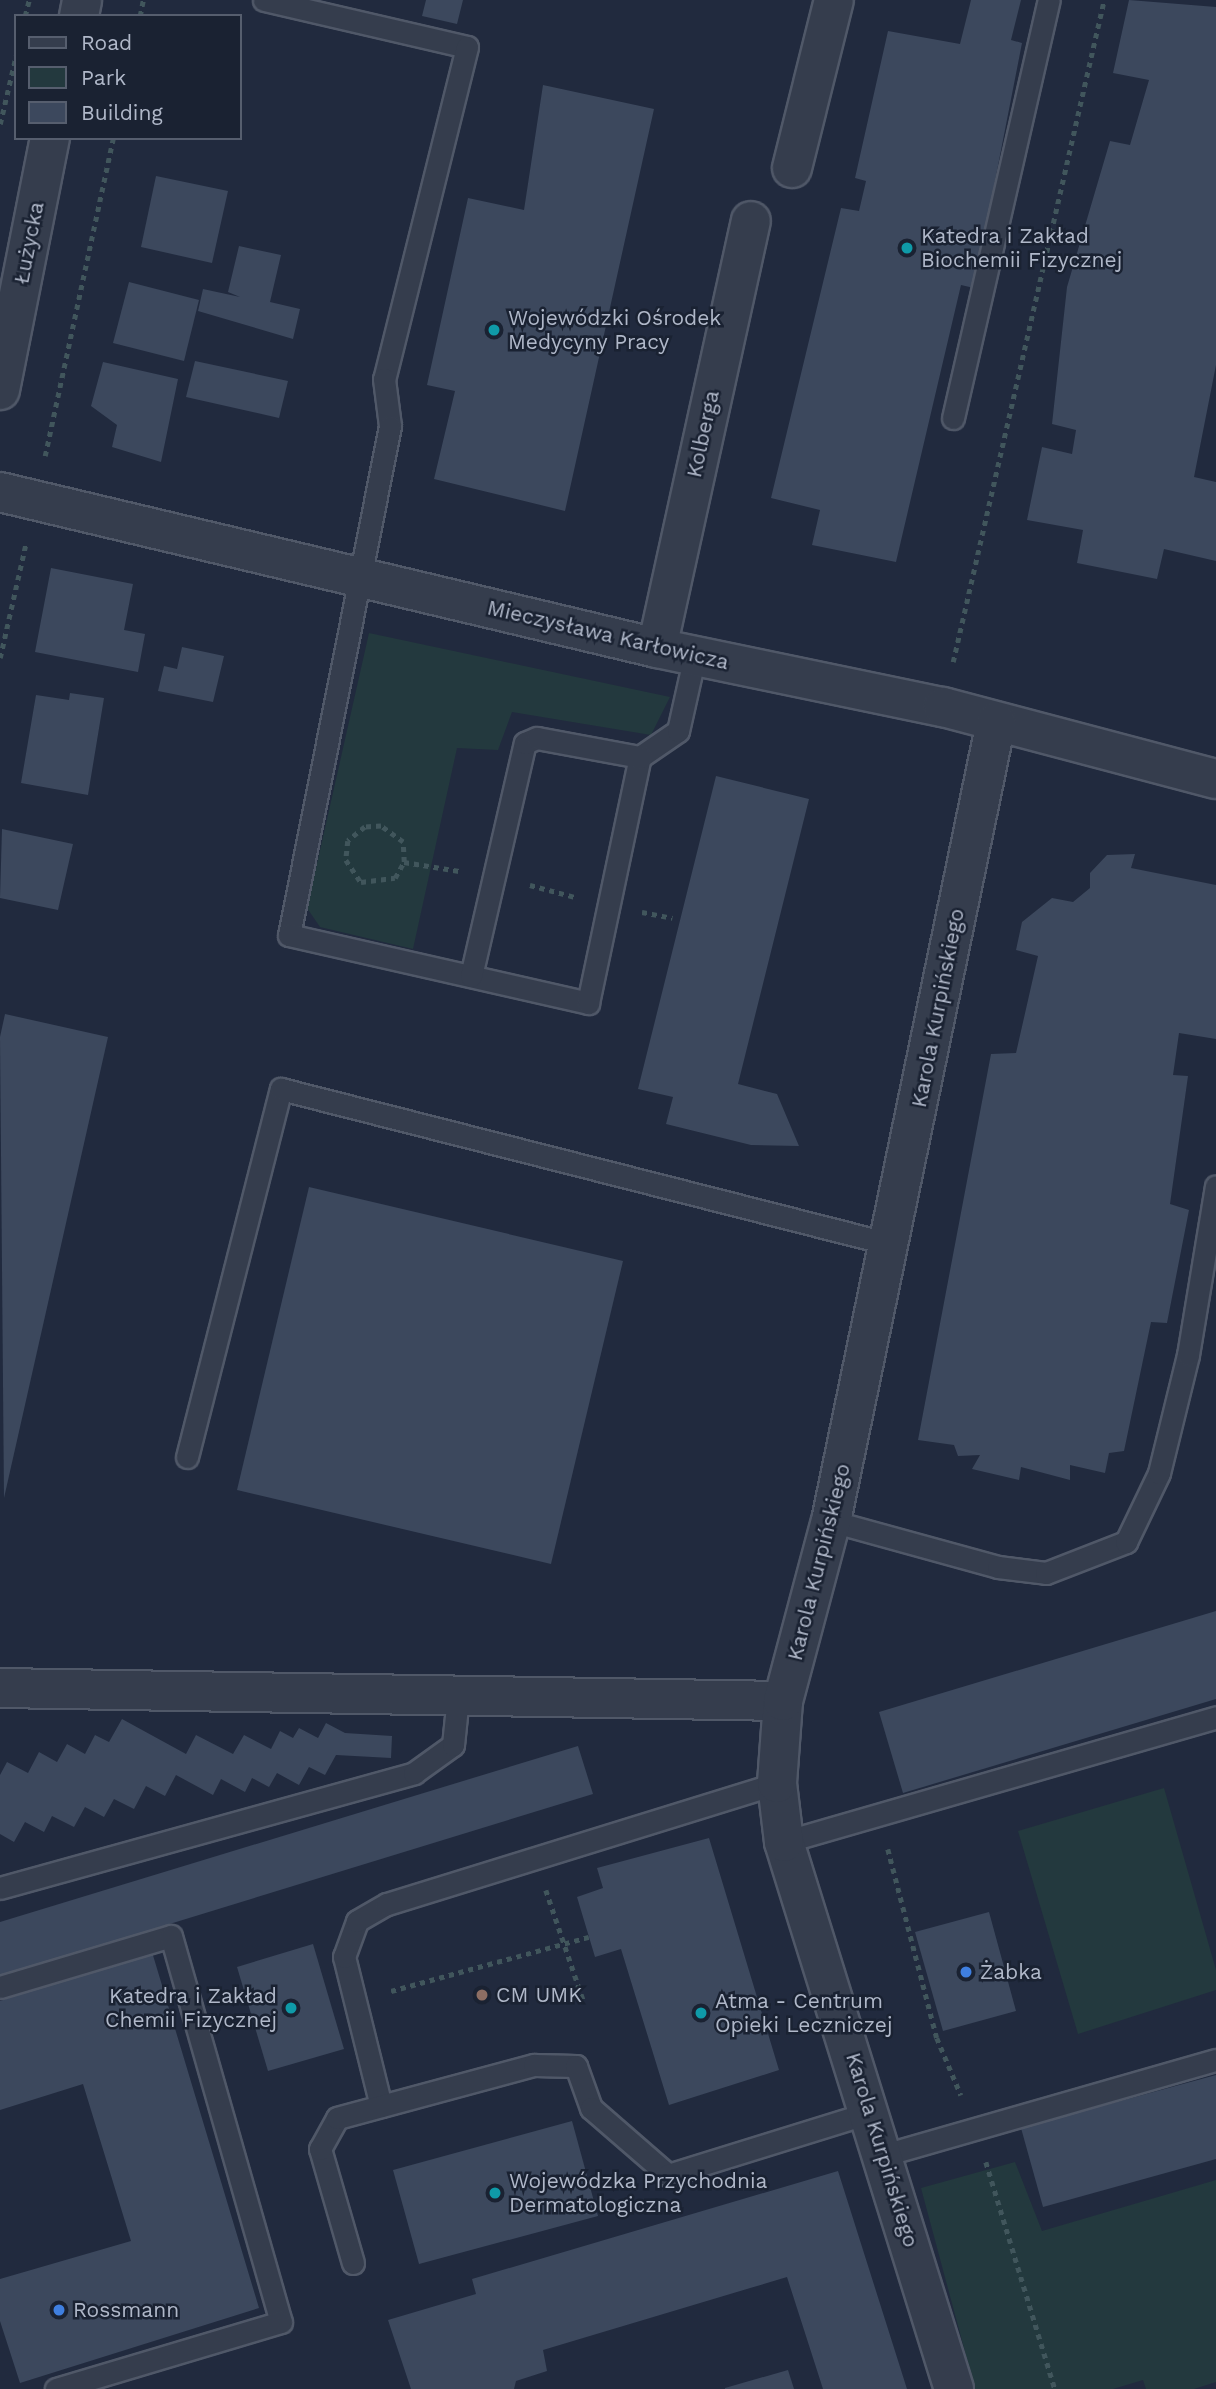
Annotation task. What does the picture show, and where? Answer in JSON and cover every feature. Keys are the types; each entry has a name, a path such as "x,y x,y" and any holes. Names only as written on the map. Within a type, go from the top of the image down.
{"street":[{"path":"792,168 834,0"},
{"name":"Łużycka","path":"0,390 50,140"},
{"name":"Kolberga","path":"657,648 751,221"},
{"name":"Mieczysława Karłowicza","path":"18,496 657,648 943,708 1216,779"},
{"name":"Karola Kurpińskiego","path":"954,2389 871,2112 784,1842 777,1783 783,1701 831,1521 891,1244 996,722"},
{"path":"0,1688 458,1698 783,1701"}],"lane":[{"path":"264,0 467,47 384,379 390,426 356,576 289,935 588,1003 640,757 678,731 695,655"},
{"path":"953,418 1049,0"},
{"path":"471,976 525,743 537,738 640,757"},
{"path":"187,1457 281,1089 891,1244"},
{"path":"831,1521 998,1567 1046,1573 1126,1542 1162,1460 1188,1356 1216,1186"},
{"path":"0,1888 414,1773 453,1745 458,1698"},
{"path":"784,1842 1216,1717"},
{"path":"381,2106 344,1957 358,1922 387,1904 536,1863 777,1783"},
{"path":"0,1987 171,1936 281,2322 56,2389"},
{"path":"884,2155 1216,2060"},
{"path":"353,2263 320,2149 337,2118 534,2065 576,2066 591,2108 668,2175 871,2112"}],"path":[{"path":"943,708 1104,0"},
{"path":"0,124 14,65"},
{"path":"0,658 18,496 112,140"},
{"path":"536,1863 584,2002"},
{"path":"354,2001 589,1937"}],"green space":[{"path":"369,633 670,697 651,735 512,712 498,750 457,748 413,949 320,927 307,908"},
{"path":"1164,1788 1216,1970 1216,1990 1078,2034 1018,1831"},
{"path":"1015,2162 1042,2231 1216,2180 1216,2382 1194,2389 1146,2389 1143,2380 1113,2389 975,2389 921,2188"}],"building":[{"path":"426,0 463,0 457,24 422,16"},
{"name":"Katedra i Zakład Biochemii Fizycznej","path":"971,0 1021,0 1011,40 1022,43 974,288 961,285 896,562 812,545 820,510 771,498 841,208 859,211 866,181 855,178 888,31 960,44"},
{"path":"1129,0 1216,7 1216,365 1194,477 1216,482 1216,561 1164,549 1157,579 1077,563 1083,530 1027,520 1042,447 1072,454 1076,430 1052,424 1067,287 1110,141 1130,145 1149,80 1113,73"},
{"path":"543,85 654,109 565,511 434,479 455,391 427,385 468,198 524,210"},
{"path":"156,176 228,191 212,263 141,247"},
{"path":"239,246 281,255 270,302 300,309 293,339 198,311 203,289 240,297 228,292"},
{"path":"129,282 199,300 184,361 113,343"},
{"path":"195,361 288,381 279,418 186,397"},
{"path":"103,362 178,379 161,462 112,447 117,425 91,406"},
{"path":"51,568 133,584 124,630 145,634 138,672 35,652"},
{"path":"182,647 224,656 213,702 158,691 164,666 177,669"},
{"path":"70,693 104,698 88,795 21,783 36,695 69,700"},
{"path":"716,776 809,799 738,1084 777,1094 799,1146 751,1145 666,1124 673,1097 638,1089"},
{"path":"2,829 73,844 58,910 0,898"},
{"path":"1135,854 1131,868 1216,885 1216,1039 1179,1033 1173,1075 1188,1076 1170,1204 1189,1210 1167,1323 1151,1322 1124,1451 1109,1453 1105,1473 1070,1465 1070,1480 1021,1467 1019,1480 972,1469 980,1455 958,1456 954,1445 918,1440 991,1054 1016,1053 1038,956 1016,950 1022,922 1052,898 1073,902 1090,888 1090,873 1107,855"},
{"path":"5,1014 108,1037 4,1498 0,1037"},
{"path":"309,1187 623,1261 551,1564 237,1490"},
{"path":"1216,1611 1216,1699 903,1793 879,1712"},
{"path":"122,1719 186,1754 196,1735 233,1754 244,1735 271,1749 280,1731 293,1738 299,1728 318,1738 326,1723 345,1733 392,1736 391,1758 336,1755 325,1775 309,1767 299,1785 277,1773 269,1787 252,1778 245,1792 221,1779 213,1795 176,1775 165,1796 146,1786 134,1809 114,1799 104,1817 85,1807 74,1827 52,1816 44,1832 25,1822 14,1842 0,1834 0,1775 7,1762 28,1773 39,1752 57,1762 67,1744 85,1754 95,1735 109,1742"},
{"path":"578,1746 593,1794 0,1976 0,1922"},
{"name":"Atma - Centrum Opieki Leczniczej","path":"709,1838 779,2070 669,2105 621,1949 595,1957 577,1897 603,1888 597,1868"},
{"name":"Żabka","path":"989,1912 1016,2011 943,2031 915,1932"},
{"name":"Katedra i Zakład Chemii Fizycznej","path":"313,1944 344,2049 268,2071 237,1967"},
{"path":"152,1952 259,2308 20,2383 0,2321 0,2279 131,2241 83,2084 0,2110 0,2001"},
{"path":"1216,2075 1216,2159 1043,2207 1021,2128"},
{"name":"Wojewódzka Przychodnia Dermatologiczna","path":"572,2121 598,2216 419,2264 393,2170"},
{"path":"838,2171 907,2389 823,2389 787,2277 543,2350 547,2371 516,2381 514,2389 411,2389 388,2320 476,2294 472,2279"},
{"path":"788,2370 794,2389 725,2389 725,2388"}],"place":[{"name":"Katedra i Zakład Biochemii Fizycznej","path":"907,248"},
{"name":"Wojewódzki Ośrodek Medycyny Pracy","path":"494,330"},
{"name":"Żabka","path":"966,1972"},
{"name":"CM UMK","path":"482,1995"},
{"name":"Katedra i Zakład Chemii Fizycznej","path":"291,2008"},
{"name":"Atma - Centrum Opieki Leczniczej","path":"701,2013"},
{"name":"Wojewódzka Przychodnia Dermatologiczna","path":"495,2193"},
{"name":"Rossmann","path":"59,2310"}]}
